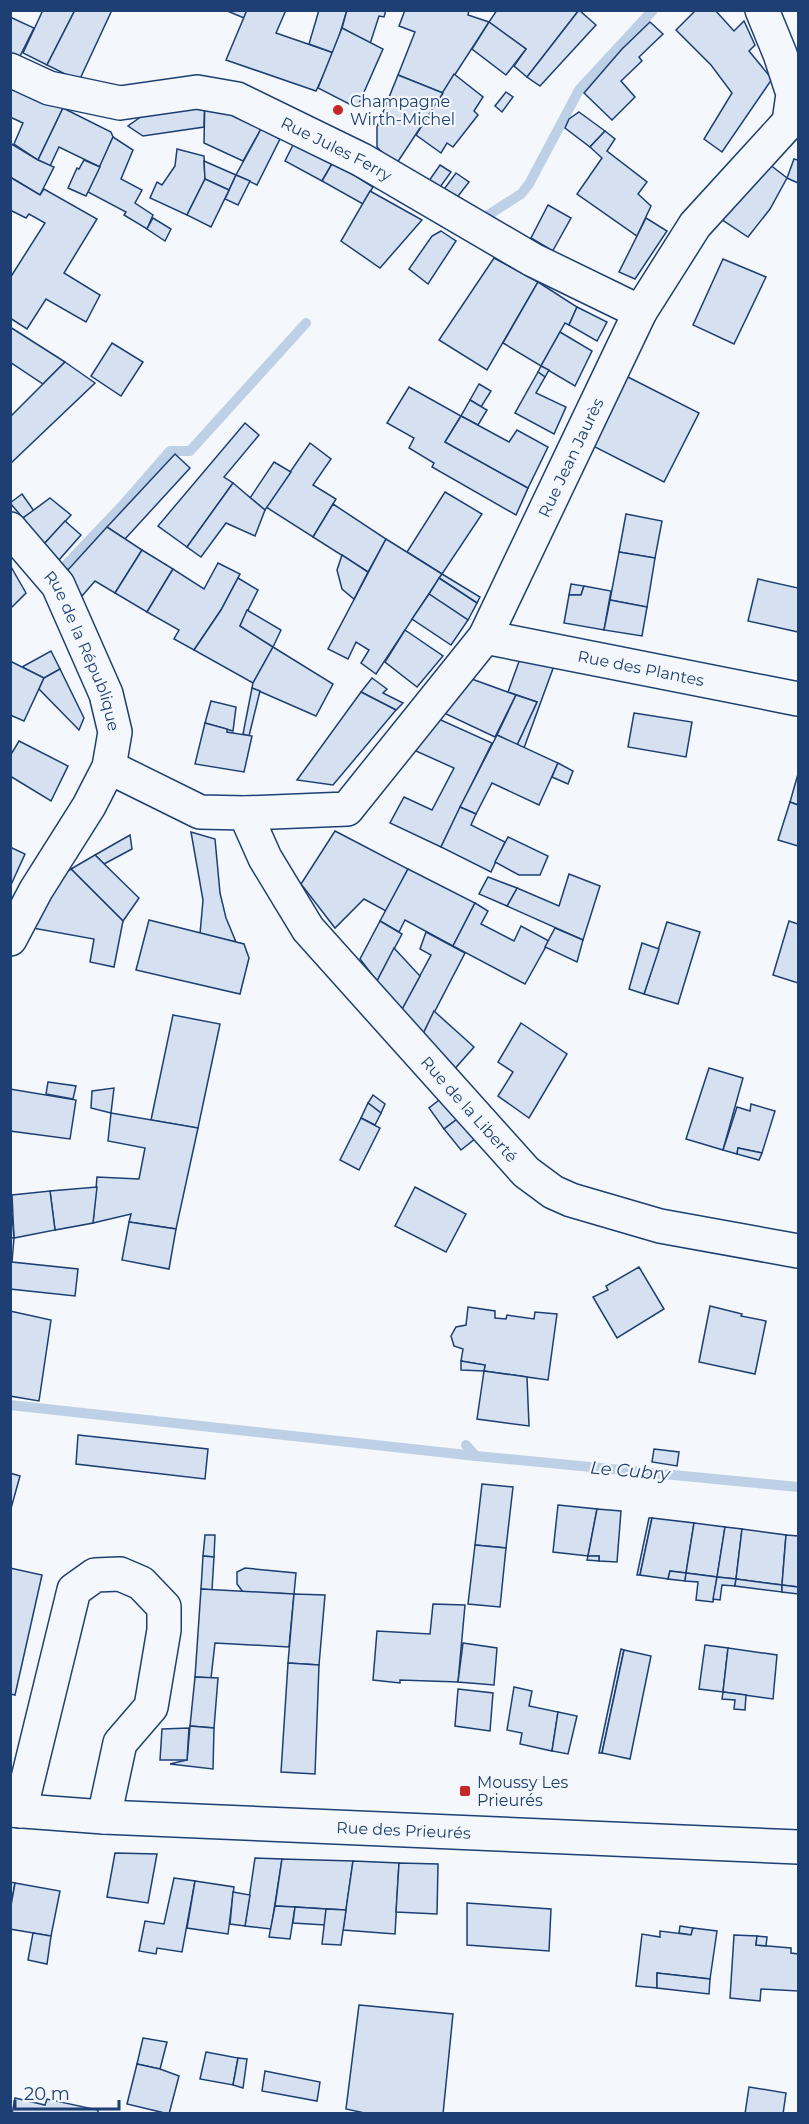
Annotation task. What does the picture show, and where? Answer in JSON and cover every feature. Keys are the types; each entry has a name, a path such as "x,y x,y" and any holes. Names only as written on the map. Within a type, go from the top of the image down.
{"street":[{"name":"Rue Jean Jaurès","path":"109,766 200,812 245,813 347,808 484,637 640,312 695,225 794,123 793,94 762,10"},
{"name":"Rue Jules Ferry","path":"10,70 49,88 120,103 197,92 237,99 362,160 533,260 640,312"},
{"name":"Rue de la République","path":"10,529 58,585 106,694 115,732 109,766 90,806 36,890 10,939"},
{"name":"Rue des Plantes","path":"484,637 798,699"},
{"name":"Rue de la Liberté","path":"245,813 266,858 308,930 526,1172 552,1192 660,1226 798,1251"},
{"path":"15,1810 74,1590 95,1575 120,1574 141,1583 164,1606 164,1630 151,1707 120,1743 104,1817"},
{"name":"Rue des Prieurés","path":"15,1810 104,1817 798,1847"}],"building":[{"path":"43,10 75,10 47,65 23,53"},
{"path":"75,10 112,10 79,81 47,65"},
{"path":"225,10 247,10 244,18"},
{"path":"247,10 286,10 276,33 334,53 316,91 226,60"},
{"path":"319,10 347,10 334,53 309,44"},
{"path":"347,10 386,10 384,17 379,16 370,44 342,28"},
{"path":"405,10 469,10 468,15 489,22 443,93 398,75 415,32 399,26"},
{"path":"497,10 579,10 527,77 514,66 526,49 489,22"},
{"path":"579,10 596,25 540,86 527,77"},
{"path":"696,10 715,10 734,31 744,21 755,45 749,51 772,79 722,152 704,139 732,93 711,65 676,30"},
{"path":"10,17 34,28 15,66 10,64"},
{"path":"489,22 526,49 506,75 472,49"},
{"path":"650,22 663,34 639,57 642,61 621,81 635,97 612,120 584,93 622,49"},
{"path":"342,28 383,49 357,108 318,88"},
{"path":"454,74 483,97 474,111 478,115 453,147 447,143 441,153 416,135"},
{"path":"398,75 443,93 395,166 377,147 377,127"},
{"path":"10,82 63,108 38,160 14,144 23,123 10,117"},
{"path":"506,92 513,97 502,112 495,106"},
{"path":"205,95 204,127 143,136 128,126 166,99"},
{"path":"205,95 261,129 243,161 204,143"},
{"path":"63,108 111,132 113,137 100,167 59,147 50,166 38,160"},
{"path":"579,112 605,131 590,147 565,128 569,119"},
{"path":"261,129 280,139 257,185 236,175"},
{"path":"605,131 615,139 607,151 647,182 638,194 651,206 637,236 577,194 602,158 590,147"},
{"path":"113,137 133,150 121,179 142,190 135,203 153,215 147,229 124,215 126,212 88,192"},
{"path":"295,141 333,162 322,181 285,161"},
{"path":"10,143 54,167 40,195 10,177"},
{"path":"177,149 204,156 205,179 187,215 150,198 157,182 162,185 175,166"},
{"path":"794,159 798,160 798,183 787,178"},
{"path":"84,160 100,167 86,196 68,188 77,168 79,169"},
{"path":"204,161 236,175 229,190 205,179"},
{"path":"333,162 373,187 363,204 322,181"},
{"path":"769,164 787,178 770,209 748,237 721,219"},
{"path":"440,165 451,172 435,194 424,188"},
{"path":"456,173 469,182 452,204 439,196"},
{"path":"236,175 250,181 238,205 225,199"},
{"path":"10,177 40,195 44,189 97,219 64,273 100,295 86,322 46,299 27,329 10,318 10,278 45,223 29,214 26,218 10,210"},
{"path":"205,179 229,190 211,227 187,215"},
{"path":"370,191 422,220 380,268 341,241"},
{"path":"548,205 571,218 551,254 548,248 531,238"},
{"path":"153,218 171,229 165,241 147,229"},
{"path":"646,218 667,231 635,279 619,272"},
{"path":"441,231 456,241 428,284 409,269 432,236"},
{"path":"494,258 538,282 487,370 439,340"},
{"path":"723,259 766,277 734,344 693,325"},
{"path":"538,282 577,307 569,325 565,323 541,366 503,343"},
{"path":"577,307 607,322 597,341 569,325"},
{"path":"10,327 65,362 43,384 10,362"},
{"path":"560,332 592,351 575,386 541,366"},
{"path":"112,343 143,362 121,396 91,376"},
{"path":"65,362 95,383 10,464 10,417"},
{"path":"541,366 549,370 545,377 538,372"},
{"path":"538,372 545,377 536,393 566,407 554,434 515,413"},
{"path":"626,376 699,413 664,482 591,445"},
{"path":"479,384 491,391 481,407 470,400"},
{"path":"409,387 461,416 445,442 528,488 516,515 432,467 434,463 409,448 414,438 387,423"},
{"path":"470,400 487,410 478,425 461,416"},
{"path":"461,416 509,442 517,430 548,447 528,488 445,442"},
{"path":"245,423 259,435 224,477 233,483 187,547 158,526"},
{"path":"310,443 331,459 313,485 336,499 313,537 266,507"},
{"path":"175,454 190,468 125,539 107,527"},
{"path":"274,462 291,472 265,510 250,498"},
{"path":"233,483 265,510 255,536 226,523 201,557 187,547"},
{"path":"445,492 482,514 442,574 407,552"},
{"path":"22,494 34,511 23,518 10,503"},
{"path":"50,498 71,515 44,544 23,518"},
{"path":"333,504 386,539 368,572 313,537"},
{"path":"626,514 662,521 655,558 619,552"},
{"path":"65,521 81,535 58,561 44,544"},
{"path":"107,527 142,550 115,593 95,581 82,596 66,572"},
{"path":"386,539 442,574 376,674 361,663 369,650 356,642 348,659 328,649"},
{"path":"142,550 173,569 147,612 115,593"},
{"path":"619,552 655,558 647,607 610,600"},
{"path":"342,555 368,572 354,599 342,589 337,570"},
{"path":"218,563 240,574 221,610 194,650 174,639 179,630 147,612 173,569 204,589"},
{"path":"10,565 26,593 10,609"},
{"path":"442,574 480,597 477,603 439,578"},
{"path":"238,578 258,590 240,626 273,647 253,683 194,650 221,610"},
{"path":"439,578 477,603 468,620 429,594"},
{"path":"758,579 798,588 798,632 748,621"},
{"path":"571,584 584,586 581,595 569,595"},
{"path":"584,586 611,591 604,630 564,623 569,595 581,595"},
{"path":"429,594 468,620 451,645 412,619"},
{"path":"610,600 647,607 642,636 604,630"},
{"path":"247,610 281,630 273,647 240,626"},
{"path":"405,630 443,656 417,687 385,662"},
{"path":"273,647 333,684 316,716 252,688"},
{"path":"51,651 60,669 44,678 22,667"},
{"path":"521,656 555,663 524,748 517,745 537,702 508,692"},
{"path":"10,661 44,678 24,721 10,715"},
{"path":"60,669 84,718 79,730 39,689 44,678"},
{"path":"372,678 387,689 383,693 403,703 396,710 361,692"},
{"path":"469,678 516,695 495,737 444,713"},
{"path":"252,688 260,691 249,736 243,734"},
{"path":"361,692 396,710 333,785 297,780"},
{"path":"516,695 537,702 517,745 497,735"},
{"path":"211,701 236,707 233,731 205,723"},
{"path":"634,713 692,722 686,757 628,747"},
{"path":"432,716 492,743 441,847 390,823 404,797 432,810 454,768 407,747"},
{"path":"205,723 227,729 227,732 252,736 244,772 195,764"},
{"path":"497,735 558,763 539,805 492,783 476,814 460,807"},
{"path":"19,741 68,766 51,801 10,776 10,756"},
{"path":"558,763 573,771 568,784 552,777"},
{"path":"798,774 798,805 790,802"},
{"path":"790,802 798,805 798,846 778,840"},
{"path":"460,807 476,814 471,825 505,842 491,872 441,847"},
{"path":"335,831 408,869 386,911 364,899 335,928 301,884"},
{"path":"191,832 215,839 220,893 226,918 236,942 200,934 203,900"},
{"path":"130,835 132,849 104,864 95,855"},
{"path":"508,837 548,856 540,875 519,875 495,862"},
{"path":"10,847 25,854 10,887"},
{"path":"95,855 139,898 123,921 71,869"},
{"path":"71,869 123,921 114,967 90,962 94,939 27,927 52,881"},
{"path":"408,869 475,903 453,946 405,920 399,932 380,921"},
{"path":"569,874 600,886 583,940 507,906 517,888 559,906"},
{"path":"488,877 517,888 507,906 479,894"},
{"path":"475,903 488,911 481,924 514,941 521,926 549,941 525,984 453,946"},
{"path":"149,920 244,944 249,958 240,994 136,970"},
{"path":"380,921 402,934 377,981 360,959"},
{"path":"789,921 798,924 798,983 773,975"},
{"path":"667,922 700,932 678,1004 644,994"},
{"path":"555,928 583,940 577,962 545,947"},
{"path":"426,932 465,953 422,1036 401,1011 431,955 420,949"},
{"path":"642,943 659,949 644,994 629,989"},
{"path":"394,948 420,976 401,1011 377,981"},
{"path":"434,1011 474,1047 451,1073 422,1036"},
{"path":"173,1015 220,1024 198,1128 151,1120"},
{"path":"521,1023 567,1054 529,1118 498,1096 513,1072 498,1062"},
{"path":"709,1068 743,1078 723,1150 686,1139"},
{"path":"48,1082 76,1086 73,1099 46,1094"},
{"path":"114,1088 111,1113 91,1108 92,1091"},
{"path":"10,1089 76,1100 70,1139 10,1131"},
{"path":"373,1095 385,1104 381,1113 368,1103"},
{"path":"443,1097 460,1117 444,1129 429,1108"},
{"path":"368,1103 381,1113 375,1125 361,1118"},
{"path":"751,1104 775,1111 762,1153 738,1148 737,1154 723,1150 737,1107 750,1111"},
{"path":"111,1113 198,1128 176,1229 129,1222 131,1214 93,1223 97,1177 139,1179 145,1148 108,1141"},
{"path":"460,1117 476,1138 461,1150 444,1129"},
{"path":"361,1118 380,1128 359,1170 340,1160"},
{"path":"738,1148 762,1153 759,1160 737,1154"},
{"path":"97,1187 93,1223 55,1230 50,1191"},
{"path":"415,1187 466,1214 446,1252 395,1226"},
{"path":"50,1191 55,1230 14,1238 12,1195"},
{"path":"10,1215 12,1215 14,1238 10,1238"},
{"path":"129,1222 176,1229 169,1269 122,1260"},
{"path":"10,1238 14,1238 12,1262 78,1269 75,1296 10,1289"},
{"path":"639,1267 664,1309 617,1338 593,1297 608,1290 606,1286"},
{"path":"710,1306 766,1321 755,1374 699,1362"},
{"path":"468,1307 495,1311 495,1318 506,1319 507,1315 534,1319 535,1312 557,1314 548,1380 484,1371 485,1365 461,1361 463,1349 454,1346 451,1336 456,1327 466,1325"},
{"path":"10,1311 51,1320 39,1401 10,1396"},
{"path":"461,1361 485,1365 484,1371 461,1370"},
{"path":"484,1371 527,1377 529,1426 477,1419"},
{"path":"78,1435 208,1449 205,1479 76,1464"},
{"path":"654,1449 679,1452 677,1466 652,1462"},
{"path":"10,1473 20,1476 10,1512"},
{"path":"482,1484 513,1487 506,1548 475,1545"},
{"path":"558,1505 597,1509 588,1556 553,1552"},
{"path":"597,1509 621,1511 617,1562 599,1561 599,1556 588,1556"},
{"path":"649,1518 652,1518 640,1575 637,1575"},
{"path":"652,1518 694,1523 686,1573 670,1571 668,1579 640,1575"},
{"path":"694,1523 725,1527 717,1577 686,1573"},
{"path":"725,1527 742,1529 736,1579 717,1577"},
{"path":"742,1529 786,1535 782,1585 736,1579"},
{"path":"205,1535 215,1535 214,1557 203,1556"},
{"path":"786,1535 798,1536 798,1587 782,1585"},
{"path":"475,1545 506,1548 500,1607 468,1604"},
{"path":"203,1556 214,1557 212,1590 201,1589"},
{"path":"588,1556 599,1556 599,1561 587,1560"},
{"path":"10,1568 42,1575 15,1695 10,1694"},
{"path":"245,1568 296,1573 294,1594 243,1592 237,1584 237,1572"},
{"path":"670,1571 686,1573 685,1581 668,1579"},
{"path":"686,1573 717,1577 713,1602 696,1600 698,1582 685,1581"},
{"path":"717,1577 736,1579 735,1586 722,1585 720,1600 713,1599"},
{"path":"736,1579 782,1585 782,1592 735,1586"},
{"path":"782,1585 798,1587 798,1594 782,1592"},
{"path":"201,1589 294,1594 289,1647 215,1643 211,1678 195,1677"},
{"path":"294,1594 325,1595 319,1665 288,1663"},
{"path":"433,1604 465,1605 458,1682 400,1680 400,1683 373,1680 377,1631 430,1634"},
{"path":"463,1643 497,1648 494,1685 458,1682"},
{"path":"705,1645 728,1648 723,1692 699,1689"},
{"path":"728,1648 777,1655 773,1699 723,1692"},
{"path":"621,1649 624,1650 602,1753 599,1753"},
{"path":"624,1650 651,1656 630,1759 602,1753"},
{"path":"288,1663 319,1665 315,1774 281,1772"},
{"path":"195,1677 218,1678 214,1728 190,1726"},
{"path":"514,1687 532,1691 529,1706 558,1712 552,1751 520,1744 522,1733 507,1730"},
{"path":"458,1689 493,1693 490,1731 455,1726"},
{"path":"723,1692 746,1695 745,1710 734,1709 735,1700 722,1699"},
{"path":"558,1712 577,1716 568,1754 552,1751"},
{"path":"190,1726 214,1728 213,1769 170,1764 187,1760"},
{"path":"189,1728 187,1760 160,1760 162,1729"},
{"path":"115,1853 157,1854 148,1903 107,1897"},
{"path":"255,1858 282,1859 271,1929 245,1926"},
{"path":"282,1859 353,1861 346,1910 275,1906"},
{"path":"353,1861 399,1863 395,1934 343,1930"},
{"path":"399,1863 438,1864 437,1914 396,1912"},
{"path":"174,1878 195,1881 182,1952 157,1948 156,1954 139,1951 145,1921 164,1924"},
{"path":"195,1881 234,1887 228,1934 187,1928"},
{"path":"10,1882 15,1883 10,1911"},
{"path":"15,1883 60,1891 51,1936 10,1929 10,1911"},
{"path":"233,1892 250,1895 245,1926 230,1924"},
{"path":"467,1903 551,1909 549,1951 467,1945"},
{"path":"275,1906 295,1907 290,1939 269,1937"},
{"path":"295,1907 326,1909 325,1925 293,1923"},
{"path":"326,1909 346,1910 341,1945 322,1944"},
{"path":"680,1926 693,1928 691,1935 679,1933"},
{"path":"693,1928 717,1931 710,1979 657,1973 657,1988 636,1986 642,1934 660,1937 660,1931 691,1935"},
{"path":"33,1933 51,1936 47,1964 28,1960"},
{"path":"734,1935 757,1936 756,1945 791,1948 791,1953 798,1954 798,1991 761,1989 760,2001 730,1998"},
{"path":"757,1936 767,1937 766,1946 756,1945"},
{"path":"657,1973 710,1979 709,1994 657,1988"},
{"path":"359,2005 453,2014 443,2114 369,2114 346,2109"},
{"path":"143,2038 167,2042 160,2069 137,2064"},
{"path":"206,2052 238,2058 233,2085 200,2079"},
{"path":"238,2058 247,2059 243,2088 233,2085"},
{"path":"137,2064 179,2076 169,2114 127,2104"},
{"path":"265,2071 320,2082 317,2101 262,2091"},
{"path":"749,2087 786,2093 783,2114 745,2114"},
{"path":"15,2098 45,2105 47,2099 98,2110 98,2114 12,2114"}],"waterway":[{"path":"482,219 521,194 529,184 579,90 653,10"},
{"path":"61,570 170,451 190,451 306,323"},
{"path":"10,1405 476,1456 798,1487"},
{"name":"Le Cubry","path":"466,1445 476,1456"}],"place":[{"name":"Champagne Wirth-Michel","path":"338,110"},
{"name":"Moussy Les Prieurés","path":"465,1791"}]}
